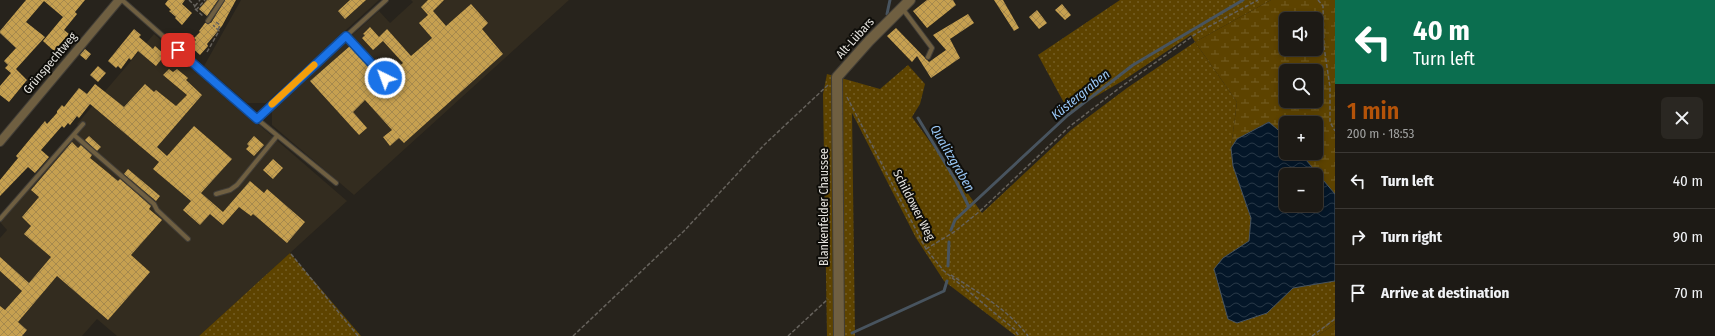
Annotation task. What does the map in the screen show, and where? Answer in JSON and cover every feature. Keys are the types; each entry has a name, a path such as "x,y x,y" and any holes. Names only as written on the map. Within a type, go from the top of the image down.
{"street":[{"name":"Grünspechtweg","path":"0,142 120,0"},
{"name":"Alt-Lübars","path":"837,78 910,0"},
{"name":"Blankenfelder Chaussee","path":"837,78 839,336"}],"lane":[{"path":"120,0 277,136 336,183"},
{"path":"208,21 222,0"},
{"path":"257,119 386,0"},
{"path":"901,8 932,48 928,57"},
{"path":"346,36 385,78"},
{"path":"0,219 83,124"},
{"path":"74,135 154,204 157,210 188,239"},
{"path":"216,194 230,190 237,185 277,136"}],"path":[{"path":"189,0 195,6 200,0"},
{"path":"196,10 205,0"},
{"path":"926,250 954,232 979,212 1070,127 1118,89 1197,34 1258,0"},
{"path":"1318,0 1323,6 1324,47 1330,87 1330,122 1335,131"},
{"path":"215,21 220,25 218,30"},
{"path":"573,336 684,231 775,134 837,78"},
{"name":"Schildower Weg","path":"837,78 926,250 944,271 1014,329 1019,336"},
{"path":"291,254 358,336"},
{"path":"944,271 1000,309 1028,336"},
{"path":"788,336 838,292"},
{"path":"1312,336 1335,320"}],"shaded area":[{"path":"241,0 379,0 266,103 247,103 204,66"},
{"path":"411,0 569,0 354,195 272,125 272,108 379,11 390,23 413,2"},
{"path":"154,34 347,201 199,336 117,336 97,319 82,336 0,336 0,238 7,230 0,222 81,128 77,124"}],"green space":[{"path":"1120,0 1271,0 1195,42 1191,35 1124,80 1069,112 1038,55"},
{"path":"1271,0 1335,0 1335,194 1323,180 1323,168 1313,168 1306,160 1323,160 1323,116 1279,116 1279,131 1268,122 1237,139 1231,148 1237,102 1195,42"},
{"path":"1195,42 1237,102 1231,148 1233,166 1251,218 1249,241 1223,258 1237,323 1267,313 1293,288 1335,281 1335,324 1317,336 1016,336 944,281 916,238 852,113 855,336 827,336 823,94 827,74 880,89 908,65 925,84 920,104 912,117 982,213 1071,130 1127,88"},
{"path":"290,253 361,336 199,336"},
{"path":"1335,324 1335,336 1317,336"}],"water":[{"path":"1269,122 1279,131 1279,160 1306,160 1313,168 1279,168 1279,212 1323,212 1323,180 1335,194 1335,281 1293,288 1267,313 1237,323 1228,319 1214,269 1223,258 1249,241 1251,218 1233,166 1231,148 1237,139"}],"building":[{"path":"26,0 85,0 75,12 77,14 64,30 69,34 54,51 43,41 63,17 44,1 26,22 45,37 16,69 27,80 9,102 0,95 0,86 11,73 5,68 8,65 4,61 16,48 0,33 0,31"},
{"path":"168,0 185,0 182,4 192,13 182,25 169,11 171,10 165,4"},
{"path":"207,0 218,0 207,16 199,9"},
{"path":"225,0 236,0 222,26 200,55 190,46 196,40 194,38 200,32 199,31 205,23 211,23"},
{"path":"350,0 366,0 345,19 338,11"},
{"path":"428,0 444,0 433,11 446,26 471,4 488,23 482,29 503,54 404,143 399,138 390,146 383,137 392,130 365,100 353,112 367,128 359,135 310,81 350,46 382,81 387,81 387,76 403,63 383,41 373,50 362,38 365,35 363,34 370,27 379,37 387,29 411,56 432,38 419,23 428,15 421,7"},
{"path":"927,0 953,0 956,5 927,28 913,11"},
{"path":"994,0 1003,0 1019,28 1014,31"},
{"path":"1062,4 1071,15 1065,20 1055,10"},
{"path":"1037,10 1047,23 1039,29 1029,17"},
{"path":"968,14 974,23 950,39 960,58 931,78 917,56 912,62 887,36 896,28 929,62 946,50 933,35"},
{"path":"134,29 141,35 139,37 153,49 155,46 165,55 156,66 138,51 131,60 129,58 121,69 118,66 116,68 108,61"},
{"path":"85,49 91,54 86,60 80,55"},
{"path":"98,66 106,73 98,82 90,75"},
{"path":"169,69 173,72 177,69 188,78 186,80 202,95 157,147 167,156 194,126 232,159 201,193 223,212 250,181 264,193 267,189 305,222 287,243 253,214 251,216 239,207 223,225 210,214 200,225 183,210 191,201 153,169 159,162 90,104 79,118 77,116 70,125 68,123 64,128 62,126 41,150 49,157 35,173 28,167 0,196 0,180 18,158 16,156 45,121 47,124 62,105 64,107 79,88 87,94 95,84 124,107 145,84 154,92 156,90 176,106 187,95 163,75"},
{"path":"89,136 101,147 97,151 85,140"},
{"path":"254,136 264,145 254,156 246,149 249,146 247,144"},
{"path":"72,142 78,148 81,145 92,155 90,158 118,181 120,179 151,206 149,209 162,220 131,255 150,272 108,320 57,276 18,322 27,330 22,336 0,336 0,306 5,310 22,291 0,271 0,257 29,283 51,257 24,234 31,226 22,217 39,197 31,190"},
{"path":"273,159 283,168 273,179 263,170"},
{"path":"128,169 160,196 156,201 124,174"}],"waterway":[{"name":"Qualitzgraben","path":"887,14 890,0"},
{"name":"Küstergraben","path":"951,230 955,220 1068,115 1133,65 1243,0"},
{"name":"Qualitzgraben","path":"918,118 956,181 969,207"},
{"name":"Küstergraben","path":"948,266 949,242"},
{"name":"Küstergraben","path":"852,333 944,291 947,281"}],"slow traffic":[{"path":"272,104 314,65"}],"route":[{"path":"178,50 257,119 346,36 385,78"}]}
